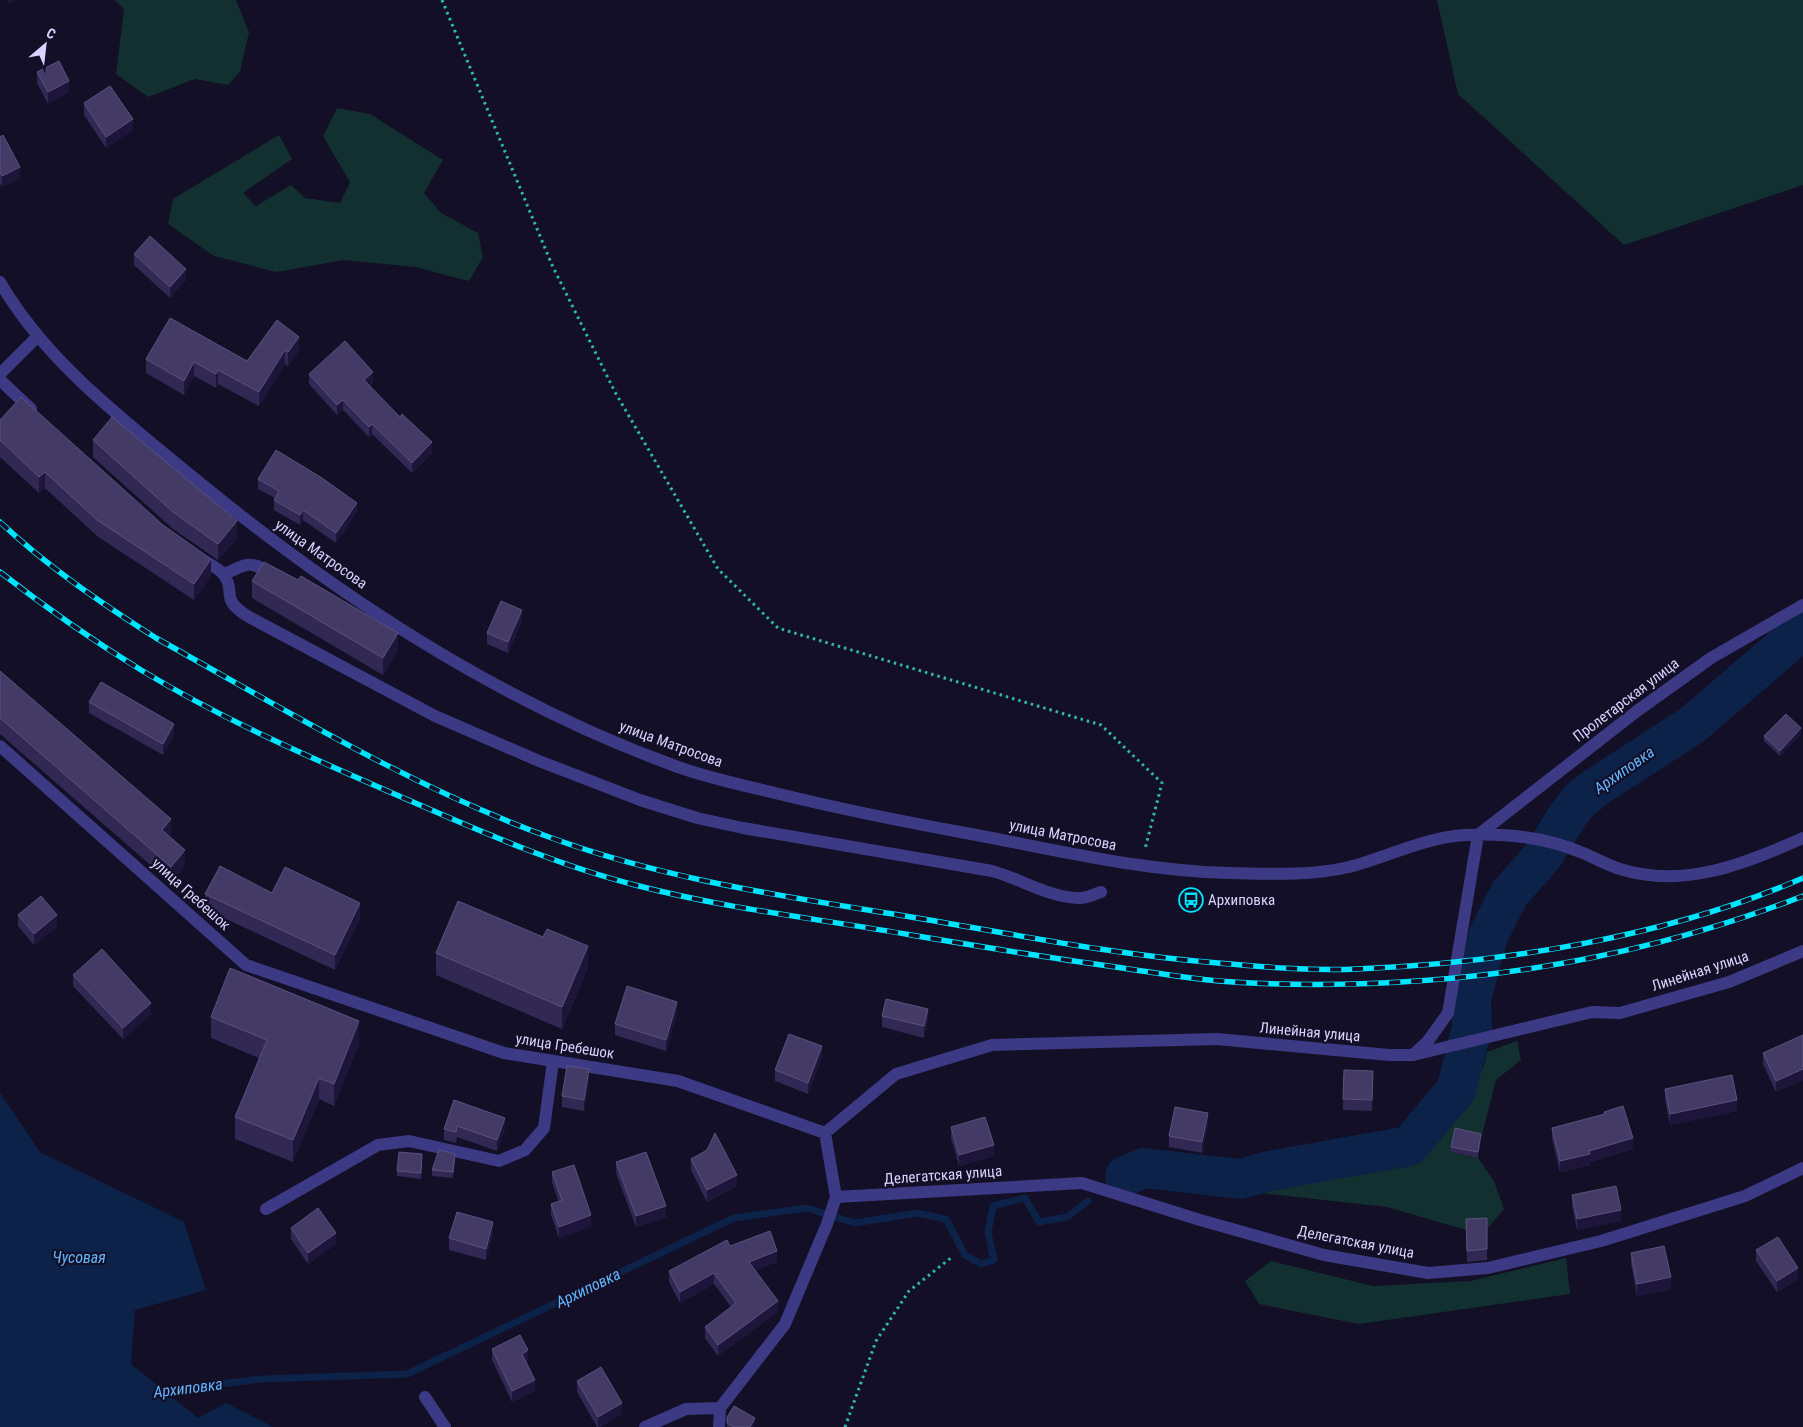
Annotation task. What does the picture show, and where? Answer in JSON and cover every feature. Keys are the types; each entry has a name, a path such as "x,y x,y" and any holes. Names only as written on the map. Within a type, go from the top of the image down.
{"street":[{"name":"улица Матросова","path":"0,282 17,311 37,337 78,378 131,426 238,514 336,586 418,641 476,674 586,729 681,768 854,812 1091,859 1226,873 1322,872 1376,860 1440,838 1478,835"},
{"path":"0,374 37,337"},
{"path":"0,380 43,420"},
{"path":"186,549 223,574 228,584 231,602 236,609 371,684 486,739 640,800 698,818 743,828 992,871 1023,881 1053,894 1080,899 1101,892"},
{"path":"223,574 233,572 247,565 254,565 287,579"},
{"path":"316,587 336,586"},
{"name":"Пролетарская улица","path":"1478,835 1637,711 1711,658 1803,606"},
{"name":"улица Гребешок","path":"0,746 246,965 504,1053 678,1081 825,1133"},
{"path":"1413,1055 1428,1041 1448,1013 1478,835 1523,836 1570,848 1605,864 1635,873 1655,876 1695,876 1718,871 1803,838"},
{"name":"Линейная улица","path":"825,1133 896,1074 992,1045 1217,1039 1389,1055 1413,1055 1592,1012 1620,1013 1729,982 1803,951"},
{"path":"266,1209 378,1145 409,1141 499,1161 526,1150 544,1128 554,1061"},
{"path":"719,1427 720,1408 785,1324 827,1224 836,1197 825,1133"},
{"name":"Делегатская улица","path":"836,1197 1082,1182 1200,1220 1324,1255 1428,1273 1488,1268 1601,1241 1744,1196 1803,1168"},
{"path":"425,1398 445,1427"},
{"path":"645,1427 686,1409 720,1408"}],"path":[{"path":"442,0 552,265 615,392 718,569 778,628 1101,725 1162,783 1141,865"},
{"path":"844,1427 876,1341 909,1291 952,1257"}],"green space":[{"path":"115,0 236,0 249,32 240,72 228,85 195,79 148,97 116,74 124,9"},
{"path":"1437,0 1803,0 1803,185 1624,245 1458,94"},
{"path":"337,108 370,114 443,160 424,193 441,213 478,233 483,257 469,281 415,267 344,260 276,272 214,256 168,224 173,199 279,135 292,159 243,193 256,206 291,185 305,198 340,203 350,182 323,136"},
{"path":"1517,1041 1521,1060 1496,1080 1481,1139 1455,1134 1451,1152 1478,1158 1494,1181 1504,1209 1487,1229 1466,1230 1387,1207 1242,1191 1159,1187 1165,1162 1262,1161 1374,1143 1410,1134 1451,1086 1483,1069 1487,1052"},
{"path":"1566,1258 1570,1294 1359,1324 1259,1304 1245,1281 1271,1261 1373,1286 1470,1281"}],"water":[{"name":"Чусовая","path":"0,1093 40,1152 184,1222 206,1290 135,1310 131,1364 198,1418 226,1403 273,1427 0,1427"}],"building":[{"path":"59,61 69,81 48,92 37,72"},
{"path":"110,86 133,119 106,137 84,103"},
{"path":"3,135 20,167 2,176 0,172 0,137"},
{"path":"150,236 186,269 170,287 134,254"},
{"path":"170,318 247,361 277,320 299,337 288,352 285,350 259,392 218,370 216,374 194,362 184,381 146,359"},
{"path":"345,341 373,372 364,380 400,417 402,414 432,442 412,463 372,424 369,427 343,400 337,405 309,374"},
{"path":"21,397 163,525 211,559 194,584 97,520 45,472 39,477 0,440 0,420"},
{"path":"112,417 237,521 218,544 173,512 93,440"},
{"path":"276,450 322,478 357,503 336,533 303,510 300,515 274,500 279,491 258,479"},
{"path":"264,562 298,580 301,576 398,633 383,658 252,581"},
{"path":"501,601 522,610 508,642 487,633"},
{"path":"0,671 171,819 162,830 185,850 171,867 0,718"},
{"path":"101,682 174,724 163,744 89,702"},
{"path":"1786,714 1801,728 1780,751 1764,736"},
{"path":"220,866 272,893 285,867 360,903 335,955 205,894"},
{"path":"41,896 57,915 34,934 18,915"},
{"path":"458,901 543,937 547,929 588,946 562,1007 436,953"},
{"path":"102,949 151,1003 123,1028 73,975"},
{"path":"230,968 359,1021 334,1084 319,1078 293,1140 235,1117 267,1040 211,1017"},
{"path":"627,986 677,1002 666,1040 615,1024"},
{"path":"886,999 928,1009 924,1026 882,1016"},
{"path":"789,1034 822,1046 808,1083 775,1070"},
{"path":"1803,1035 1803,1069 1776,1081 1763,1053"},
{"path":"567,1066 589,1069 584,1100 562,1096"},
{"path":"1344,1070 1373,1071 1372,1100 1343,1099"},
{"path":"1732,1075 1737,1100 1670,1114 1665,1089"},
{"path":"454,1100 505,1118 497,1140 457,1126 456,1132 444,1129"},
{"path":"1623,1106 1633,1138 1589,1151 1590,1154 1560,1161 1552,1128 1605,1114 1604,1112"},
{"path":"1175,1107 1208,1113 1202,1142 1169,1136"},
{"path":"985,1117 994,1145 959,1155 951,1127"},
{"path":"1455,1128 1481,1134 1478,1152 1451,1147"},
{"path":"715,1133 737,1175 707,1190 691,1159 707,1150"},
{"path":"439,1150 455,1154 453,1172 432,1170"},
{"path":"399,1152 422,1154 421,1173 397,1171"},
{"path":"646,1152 666,1206 636,1216 616,1162"},
{"path":"574,1165 591,1215 559,1227 551,1204 562,1200 552,1172"},
{"path":"1616,1186 1621,1210 1577,1219 1572,1195"},
{"path":"318,1208 336,1233 308,1253 291,1228"},
{"path":"457,1212 493,1222 486,1249 449,1238"},
{"path":"1487,1218 1487,1249 1467,1251 1466,1219"},
{"path":"770,1231 777,1251 749,1262 778,1301 718,1345 705,1327 736,1303 714,1273 680,1292 669,1271 727,1240 730,1246"},
{"path":"1778,1237 1798,1268 1777,1281 1756,1250"},
{"path":"1664,1246 1671,1277 1637,1284 1631,1253"},
{"path":"520,1335 528,1350 522,1354 535,1380 512,1391 492,1349"},
{"path":"601,1367 622,1403 598,1417 577,1381"},
{"path":"734,1406 755,1418 750,1427 734,1427 727,1423 727,1417"}],"waterway":[{"name":"Архиповка","path":"1125,1176 1144,1168 1240,1179 1269,1171 1409,1146 1456,1090 1472,1028 1471,999 1488,936 1510,893 1542,857 1568,815 1581,799 1598,786 1692,725 1803,630"},
{"name":"Архиповка","path":"156,1392 261,1379 407,1374 734,1218 807,1208 855,1223 917,1213 946,1219 965,1255 981,1264 994,1260 988,1232 993,1206 1025,1198 1039,1222 1067,1217 1088,1201"}],"railway":[{"path":"0,522 75,584 156,638 300,719 398,771 447,795 549,837 638,865 728,886 1141,955 1253,966 1357,969 1470,961 1584,943 1641,931 1697,916 1751,899 1803,878"},
{"path":"0,572 69,623 141,670 238,723 463,824 521,847 609,878 706,901 1035,955 1180,976 1251,983 1323,984 1463,977 1532,968 1600,956 1668,940 1736,920 1803,896"}],"place":[{"name":"Архиповка","path":"1191,900"}]}
